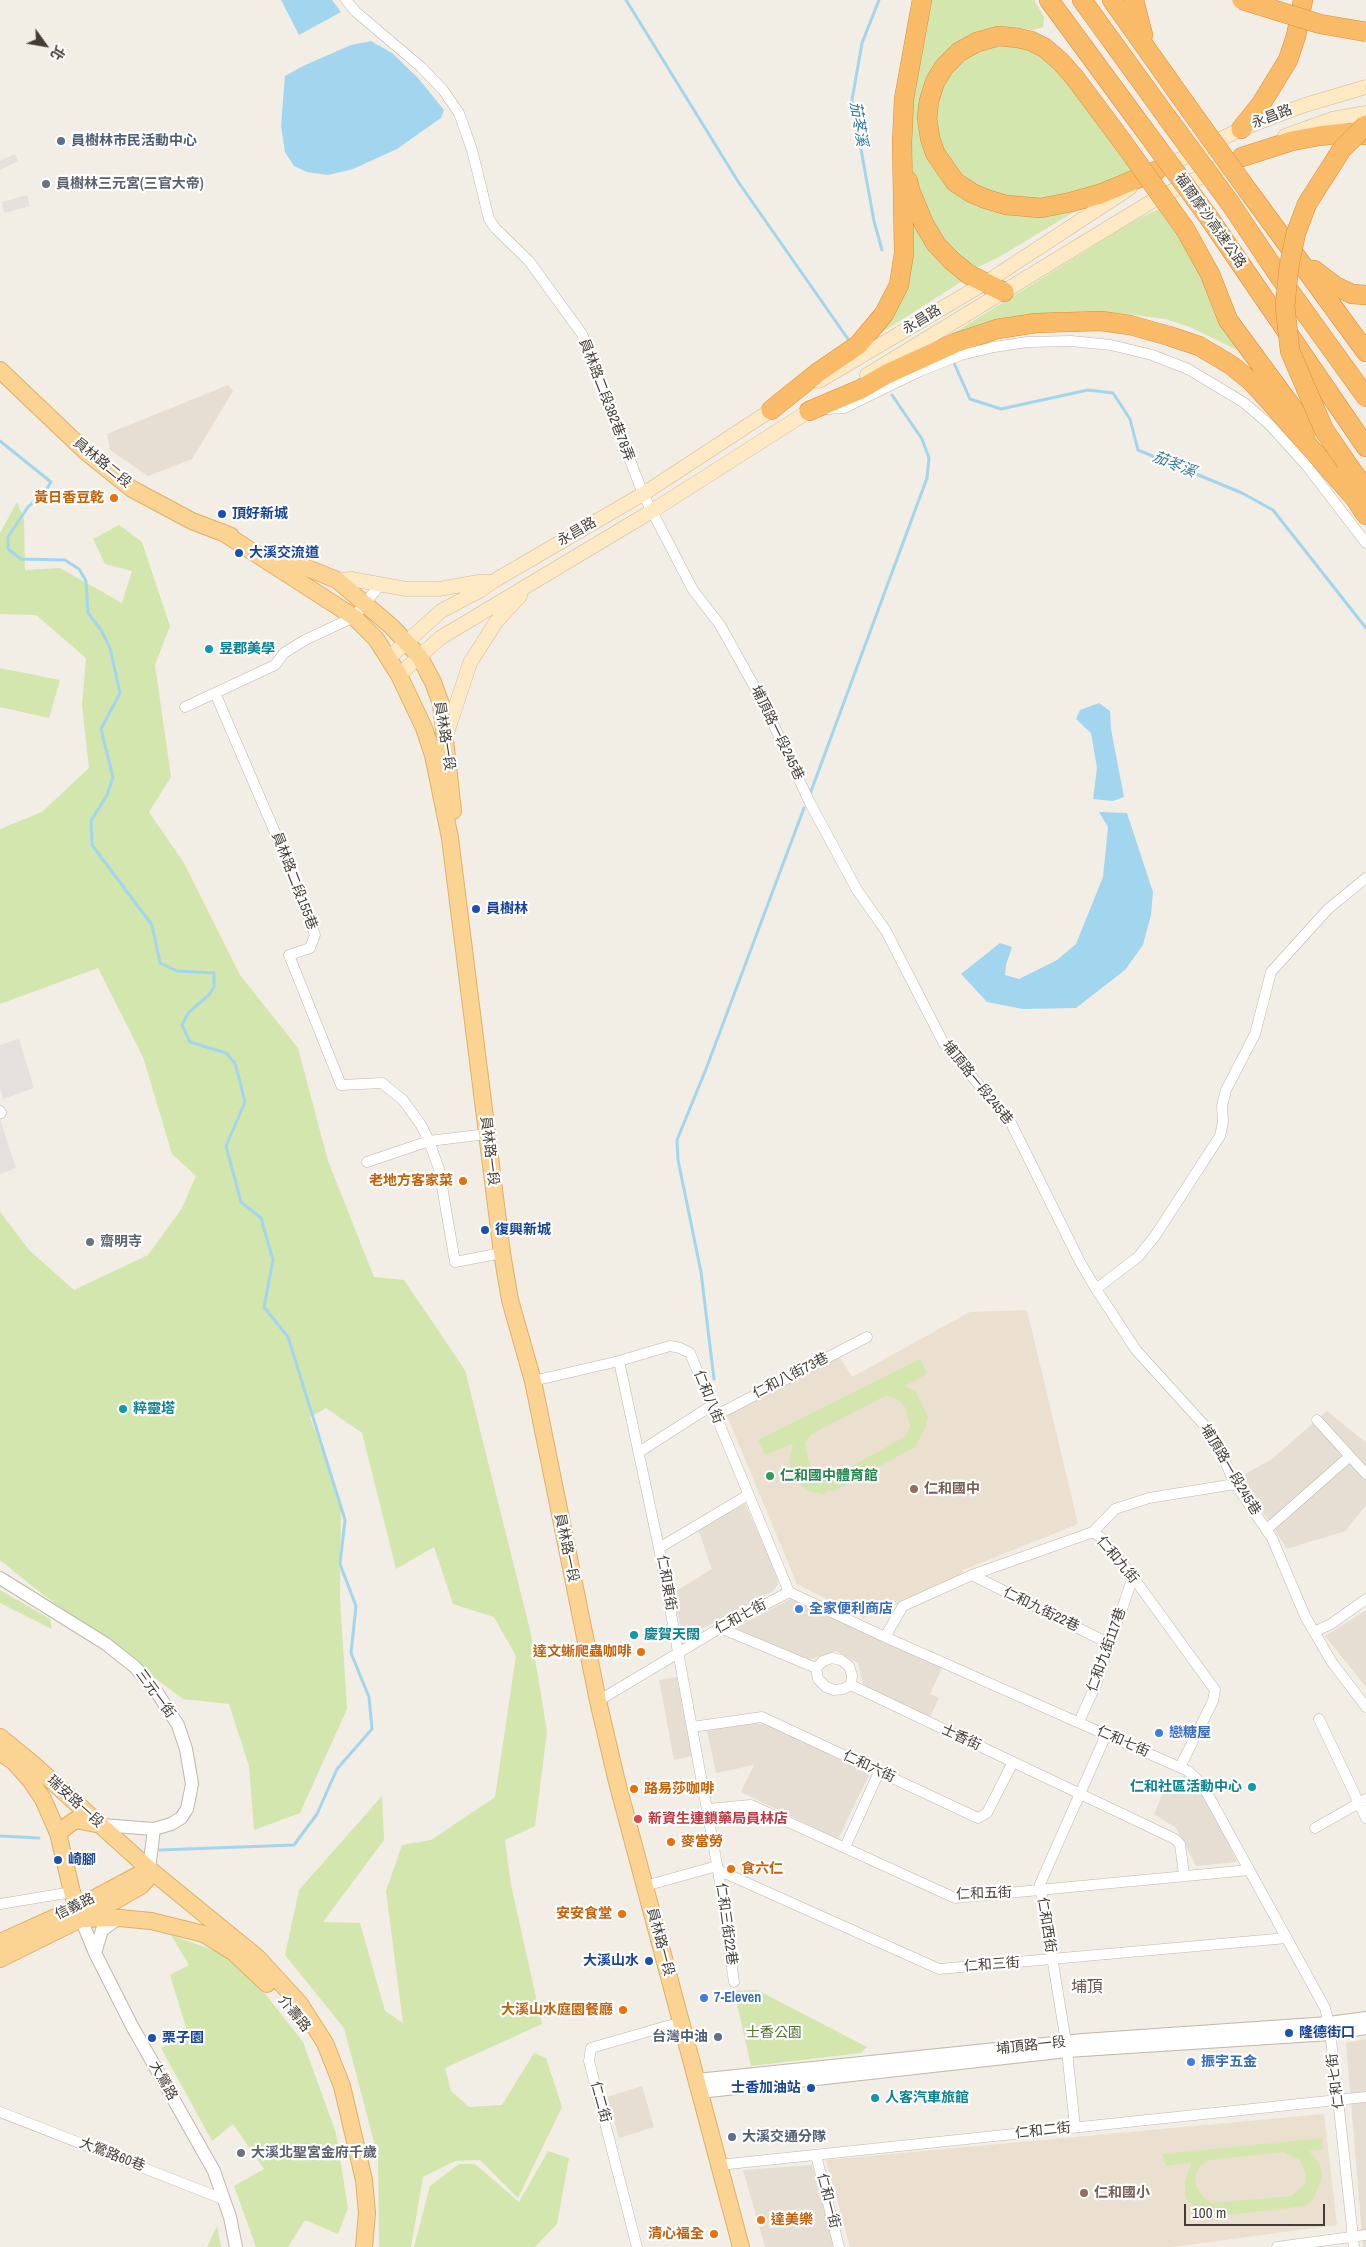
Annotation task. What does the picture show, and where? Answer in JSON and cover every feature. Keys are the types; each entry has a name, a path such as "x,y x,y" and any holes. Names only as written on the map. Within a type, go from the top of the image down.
{"highway":[{"path":"771,410 817,373 858,345 872,330 893,300 902,272 904,253 902,143 906,91 922,0"},
{"name":"福爾摩沙高速公路","path":"1049,0 1207,215 1366,447"},
{"name":"福爾摩沙高速公路","path":"1082,0 1230,203 1281,279 1366,397"},
{"path":"1112,0 1366,352"},
{"path":"1134,0 1142,33 1155,61"},
{"path":"1242,0 1320,24 1366,32"},
{"path":"1241,129 1261,104 1288,60 1296,36 1303,0"},
{"path":"1156,171 1100,194 1041,208 1006,205 986,199 955,182 935,153 930,138 927,118 929,101 935,82 944,67 959,52 977,42 999,36 1031,41 1045,48 1061,62 1122,141 1185,229 1210,274 1228,320 1320,445 1359,493"},
{"path":"1366,125 1342,149 1307,204 1296,233 1289,266 1286,306 1290,351 1307,395 1359,493 1366,515"},
{"path":"1242,157 1310,138 1345,133 1366,135"},
{"path":"902,143 910,190 924,224 936,244 968,274 1004,292"},
{"path":"1283,237 1303,261 1335,286 1352,294 1366,295"},
{"path":"809,411 861,389 888,374 955,343 997,329 1036,323 1101,320 1130,325 1199,346 1231,365 1252,382 1359,493"}],"main road":[{"name":"永昌路","path":"389,658 441,611 481,590 643,494 771,410 985,283 1156,171 1241,129 1305,105 1366,87"},
{"name":"永昌路","path":"532,584 652,511 809,411 1154,200 1281,138 1332,119 1366,112"},
{"name":"員林路二段","path":"0,370 86,452 132,489 192,521 337,580 366,602 406,643"},
{"name":"員林路二段","path":"222,532 354,617 376,639 399,675"},
{"path":"337,580 351,579 379,586 439,590 479,582 492,582"},
{"path":"399,675 440,638 532,584"},
{"path":"446,736 466,672 482,640 496,622 532,584"},
{"name":"員林路一段","path":"406,643 419,656 433,682 441,704 454,815 450,838"},
{"name":"員林路一段","path":"399,675 424,728 433,755 450,838 486,1134 510,1300 533,1382 598,1702 741,2247"},
{"name":"瑞安路一段","path":"0,1738 33,1764 149,1869"},
{"name":"瑞安路一段","path":"0,1752 14,1762 30,1780 43,1800 58,1833 77,1906"},
{"path":"58,1833 75,1820 101,1825"},
{"path":"77,1906 141,1886 149,1877 149,1869"},
{"name":"介壽路","path":"149,1869 258,1958 300,2004 314,2024 342,2086 364,2180 367,2213 364,2247"},
{"name":"介壽路","path":"77,1906 119,1918 172,1925 204,1934 233,1952 257,1973 304,2024 316,2044 332,2088 354,2175 358,2199 355,2247"},
{"name":"信義路","path":"0,1942 77,1906"},
{"name":"信義路","path":"0,1959 77,1906"}],"street":[{"name":"員林路二段382巷78弄","path":"346,0 356,12 421,67 443,90 459,113 472,150 489,219 529,261 582,334 643,494"},
{"path":"809,411 844,408 920,371 961,355 994,347 1028,342 1071,340 1111,345 1152,355 1188,369 1243,402 1269,424 1306,465 1366,543"},
{"name":"埔頂路一段245巷","path":"643,494 692,590 720,625 763,702 810,803 857,890 886,931 944,1042 1011,1123 1080,1262 1136,1350 1204,1425 1222,1455 1235,1484 1272,1538 1305,1616 1314,1632 1331,1661 1366,1707"},
{"path":"185,707 275,665 284,653 305,640 354,617 379,586"},
{"name":"員林路二段155巷","path":"215,693 278,837 315,935 310,948 289,955 341,1085 382,1083 403,1100 429,1141"},
{"path":"1096,1289 1138,1257 1155,1236 1220,1136 1226,1090 1255,1034 1271,972 1328,909 1366,878"},
{"path":"368,1162 429,1141 486,1134"},
{"path":"429,1141 439,1169 455,1262 502,1254"},
{"name":"仁和八街73巷","path":"639,1452 713,1411 867,1337"},
{"name":"仁和八街","path":"533,1382 619,1361 670,1346 680,1348 690,1354 789,1592"},
{"name":"仁和東街","path":"619,1361 660,1548 718,1868"},
{"path":"1317,1420 1366,1474"},
{"path":"1266,1530 1350,1456"},
{"path":"1093,1532 1115,1509 1141,1500 1235,1484"},
{"path":"660,1548 748,1496"},
{"name":"仁和九街","path":"885,1637 903,1606 972,1575 1093,1532 1103,1539 1133,1577 1215,1690 1212,1701 1180,1767"},
{"name":"仁和九街22巷","path":"972,1575 1110,1644"},
{"name":"仁和九街117巷","path":"1079,1722 1096,1684 1133,1577"},
{"name":"三元一街","path":"0,1578 106,1644 135,1667 158,1694 178,1726 190,1766 191,1796 187,1809 181,1818 171,1824 154,1829 101,1825"},
{"name":"仁和七街","path":"598,1702 720,1628 789,1592 885,1637 1188,1771 1202,1784 1324,2008 1330,2028 1353,2242"},
{"path":"1314,1632 1331,1624 1366,1599"},
{"path":"720,1628 816,1668"},
{"path":"832,1658 841,1660 849,1666 852,1675 851,1685 843,1689 834,1690 826,1687 818,1679 816,1668 823,1661 832,1658"},
{"name":"士香街","path":"851,1685 1013,1762 1079,1796 1175,1839 1180,1844 1184,1875"},
{"name":"仁和六街","path":"692,1727 762,1717 978,1818 987,1814 1013,1762"},
{"path":"1320,1719 1362,1801 1366,1818"},
{"name":"仁和西街","path":"1075,2127 1066,2047 1040,1884 1106,1735"},
{"path":"845,1847 879,1772"},
{"path":"1315,1828 1362,1801"},
{"name":"仁和五街","path":"707,1809 751,1805 955,1898 1249,1870"},
{"path":"149,1869 154,1829"},
{"path":"645,1886 718,1868"},
{"name":"仁和三街","path":"718,1868 939,1969 1052,1961 1287,1938"},
{"name":"仁和三街22巷","path":"718,1868 734,1982"},
{"path":"0,1904 77,1906"},
{"name":"大鶯路","path":"77,1906 95,1953 132,2026 214,2171 230,2217 236,2247"},
{"path":"95,1953 102,1930 119,1918"},
{"name":"埔頂路一段","path":"1330,2028 1366,2018"},
{"name":"仁二街","path":"637,2247 589,2062 590,2048 681,2022"},
{"name":"埔頂路一段","path":"698,2086 1066,2047 1330,2028 1366,2028"},
{"name":"仁和二街","path":"719,2165 1366,2097"},
{"name":"大鶯路60巷","path":"0,2112 223,2199"},
{"name":"仁和一街","path":"816,2154 839,2247"},
{"path":"1277,2247 1353,2242 1366,2235"}],"shaded area":[{"path":"15,154 18,161 0,170 0,161"},
{"path":"27,195 30,206 4,213 2,202"},
{"path":"228,385 233,391 192,459 148,476 110,450 107,434"},
{"path":"19,1039 34,1088 3,1099 0,1088 0,1045"},
{"path":"0,1119 16,1168 0,1174"},
{"name":"仁和國中","path":"1027,1310 1078,1524 963,1570 962,1578 863,1618 797,1584 725,1411 838,1354 852,1377 970,1312"},
{"path":"1327,1411 1366,1443 1366,1505 1345,1531 1287,1549 1240,1477 1272,1459"},
{"path":"745,1504 777,1573 778,1585 773,1591 689,1636 685,1636 682,1634 673,1593 712,1569 698,1529"},
{"path":"792,1598 942,1668 930,1694 939,1698 930,1717 863,1685 858,1663 836,1651 808,1660 735,1628"},
{"path":"1366,1610 1366,1687 1325,1636"},
{"path":"677,1677 692,1756 674,1760 659,1680"},
{"path":"744,1723 767,1724 870,1773 838,1839 741,1792 754,1765 716,1773 707,1731"},
{"path":"1186,1775 1200,1785 1237,1862 1196,1866 1176,1828 1154,1814 1166,1786"},
{"path":"1366,2039 1366,2247 1363,2247 1346,2043"},
{"path":"642,2086 654,2127 619,2138 607,2097"},
{"name":"仁和國小","path":"1324,2114 1337,2225 1172,2247 850,2247 826,2160"},
{"path":"812,2165 835,2247 765,2247 743,2170"}],"green space":[{"path":"930,0 1034,0 1044,17 1043,27 1033,30 1008,27 988,30 970,36 919,112 957,192 1072,209 1074,212 999,257 976,268 964,262 938,232 919,196 912,172 911,117"},
{"path":"998,43 1017,44 1050,60 1133,170 1102,187 1053,200 1007,197 979,187 961,175 949,163 935,130 937,98 952,67 979,48"},
{"path":"1159,209 1189,253 1205,284 1214,312 1237,350 1190,327 1165,319 1120,313 1043,314 944,339 1134,221"},
{"path":"914,224 964,280 870,340 910,225"},
{"path":"17,502 24,519 25,570 60,568 122,603 132,571 105,564 93,539 119,525 142,542 170,626 155,665 171,777 149,812 184,863 240,975 298,1048 328,1161 374,1277 404,1280 465,1370 531,1634 547,1732 535,1826 505,1840 511,1885 542,2024 445,2068 451,2091 469,2107 502,2105 534,2053 546,2058 562,2107 518,2198 480,2160 455,2161 423,2177 411,2247 379,2247 378,2157 344,2028 285,1955 299,1890 382,1796 384,1840 323,1922 360,1923 385,2011 403,2023 386,1891 402,1845 431,1840 495,1797 516,1656 494,1617 453,1604 434,1547 396,1569 362,1433 326,1408 310,1417 341,1501 340,1599 347,1709 300,1813 254,1830 249,1766 229,1704 183,1699 0,1560 0,1212 30,1251 74,1290 148,1255 182,1208 196,1176 172,1154 143,1057 98,968 0,1004 0,829 42,812 89,768 82,705 86,658 36,615 0,614 0,533"},
{"path":"0,668 60,680 49,718 0,707"},
{"path":"920,1359 927,1374 905,1386 916,1392 928,1416 926,1426 915,1447 834,1491 829,1490 823,1494 809,1491 800,1485 789,1463 793,1444 765,1455 758,1440","holes":["885,1396 893,1397 906,1408 910,1427 906,1436 833,1477 821,1475 815,1471 809,1463 805,1444 810,1435"]},
{"path":"0,1590 50,1619 52,1629 0,1603"},
{"path":"171,1935 221,1953 259,1986 303,2042 336,2133 348,2208 338,2234 305,2220 288,2247 256,2247 234,2186 264,2169 233,2124 212,2141 161,2048 188,2034 170,1975 189,1965"},
{"name":"士香公園","path":"757,1990 867,2047 861,2053 751,2066 734,1991"},
{"path":"1322,2138 1323,2149 1309,2151 1319,2163 1322,2179 1313,2199 1305,2206 1219,2216 1198,2209 1185,2196 1185,2181 1192,2162 1166,2166 1162,2154","holes":["1284,2152 1300,2160 1306,2174 1305,2184 1292,2196 1211,2203 1204,2198 1196,2186 1195,2177 1200,2166 1209,2160"]},
{"path":"548,2151 569,2158 557,2224 535,2247 414,2247 430,2186 459,2164 475,2164 519,2202"},
{"path":"217,2226 221,2247 207,2247"}],"water":[{"path":"281,0 332,0 341,12 299,35"},
{"path":"371,41 392,53 418,78 444,110 441,118 397,149 353,169 328,175 307,172 294,166 285,152 281,126 285,76 351,45"},
{"path":"1099,703 1110,711 1111,729 1124,797 1113,801 1093,799 1097,768 1091,733 1076,719 1080,710"},
{"path":"1099,812 1127,813 1153,892 1151,915 1143,945 1125,970 1076,1008 1023,1009 987,1002 961,974 1000,943 1012,947 1005,975 1019,979 1057,960 1076,944 1103,877 1108,827"}],"waterway":[{"path":"626,0 739,183 848,339"},
{"name":"茄苳溪","path":"879,0 862,43 852,100 874,221 882,250"},
{"name":"茄苳溪","path":"954,363 970,399 1001,409 1088,390 1113,393 1130,419 1138,450 1242,493 1273,510 1366,628"},
{"path":"810,794 927,478 929,458 922,439 892,395"},
{"path":"0,441 51,482 46,490 28,507 8,537 8,549 21,559 65,560 79,569 86,581 88,613 101,630 110,648 120,693 101,729 113,777 107,795 91,821 92,845 152,925 160,963 177,971 214,973 214,987 209,995 189,1012 182,1025 190,1042 226,1053 235,1063 245,1102 226,1146 241,1202 261,1218 273,1260 264,1307 288,1337 345,1520 340,1564 356,1606 351,1653 369,1697 372,1729 337,1769 317,1814 294,1845 160,1850"},
{"path":"714,1379 701,1272 678,1160 677,1140 706,1069 804,808"},
{"path":"0,1836 39,1838"}],"place":[{"name":"員樹林市民活動中心","path":"61,141"},
{"name":"員樹林三元宮(三官大帝)","path":"46,184"},
{"name":"黃日香豆乾","path":"114,498"},
{"name":"頂好新城","path":"222,514"},
{"name":"大溪交流道","path":"239,553"},
{"name":"昱郡美學","path":"209,649"},
{"name":"員樹林","path":"476,909"},
{"name":"老地方客家菜","path":"463,1181"},
{"name":"復興新城","path":"485,1230"},
{"name":"齋明寺","path":"90,1242"},
{"name":"粹靈塔","path":"123,1409"},
{"name":"仁和國中體育館","path":"770,1476"},
{"name":"仁和國中","path":"914,1489"},
{"name":"全家便利商店","path":"799,1609"},
{"name":"慶賀天闊","path":"634,1635"},
{"name":"達文蜥爬蟲咖啡","path":"641,1652"},
{"name":"戀糖屋","path":"1159,1733"},
{"name":"仁和社區活動中心","path":"1252,1787"},
{"name":"路易莎咖啡","path":"634,1789"},
{"name":"新資生連鎖藥局員林店","path":"638,1819"},
{"name":"麥當勞","path":"671,1842"},
{"name":"崎腳","path":"58,1860"},
{"name":"食六仁","path":"731,1869"},
{"name":"安安食堂","path":"622,1914"},
{"name":"大溪山水","path":"649,1961"},
{"name":"7-Eleven","path":"704,1998"},
{"name":"大溪山水庭園餐廳","path":"623,2010"},
{"name":"隆德街口","path":"1289,2033"},
{"name":"台灣中油","path":"718,2037"},
{"name":"栗子園","path":"152,2038"},
{"name":"振宇五金","path":"1191,2062"},
{"name":"士香加油站","path":"811,2088"},
{"name":"人客汽車旅館","path":"875,2098"},
{"name":"大溪交通分隊","path":"732,2137"},
{"name":"大溪北聖宮金府千歲","path":"241,2153"},
{"name":"仁和國小","path":"1084,2193"},
{"name":"達美樂","path":"761,2220"},
{"name":"清心福全","path":"714,2234"}],"district":[{"name":"埔頂","path":"1087,1988"}]}
